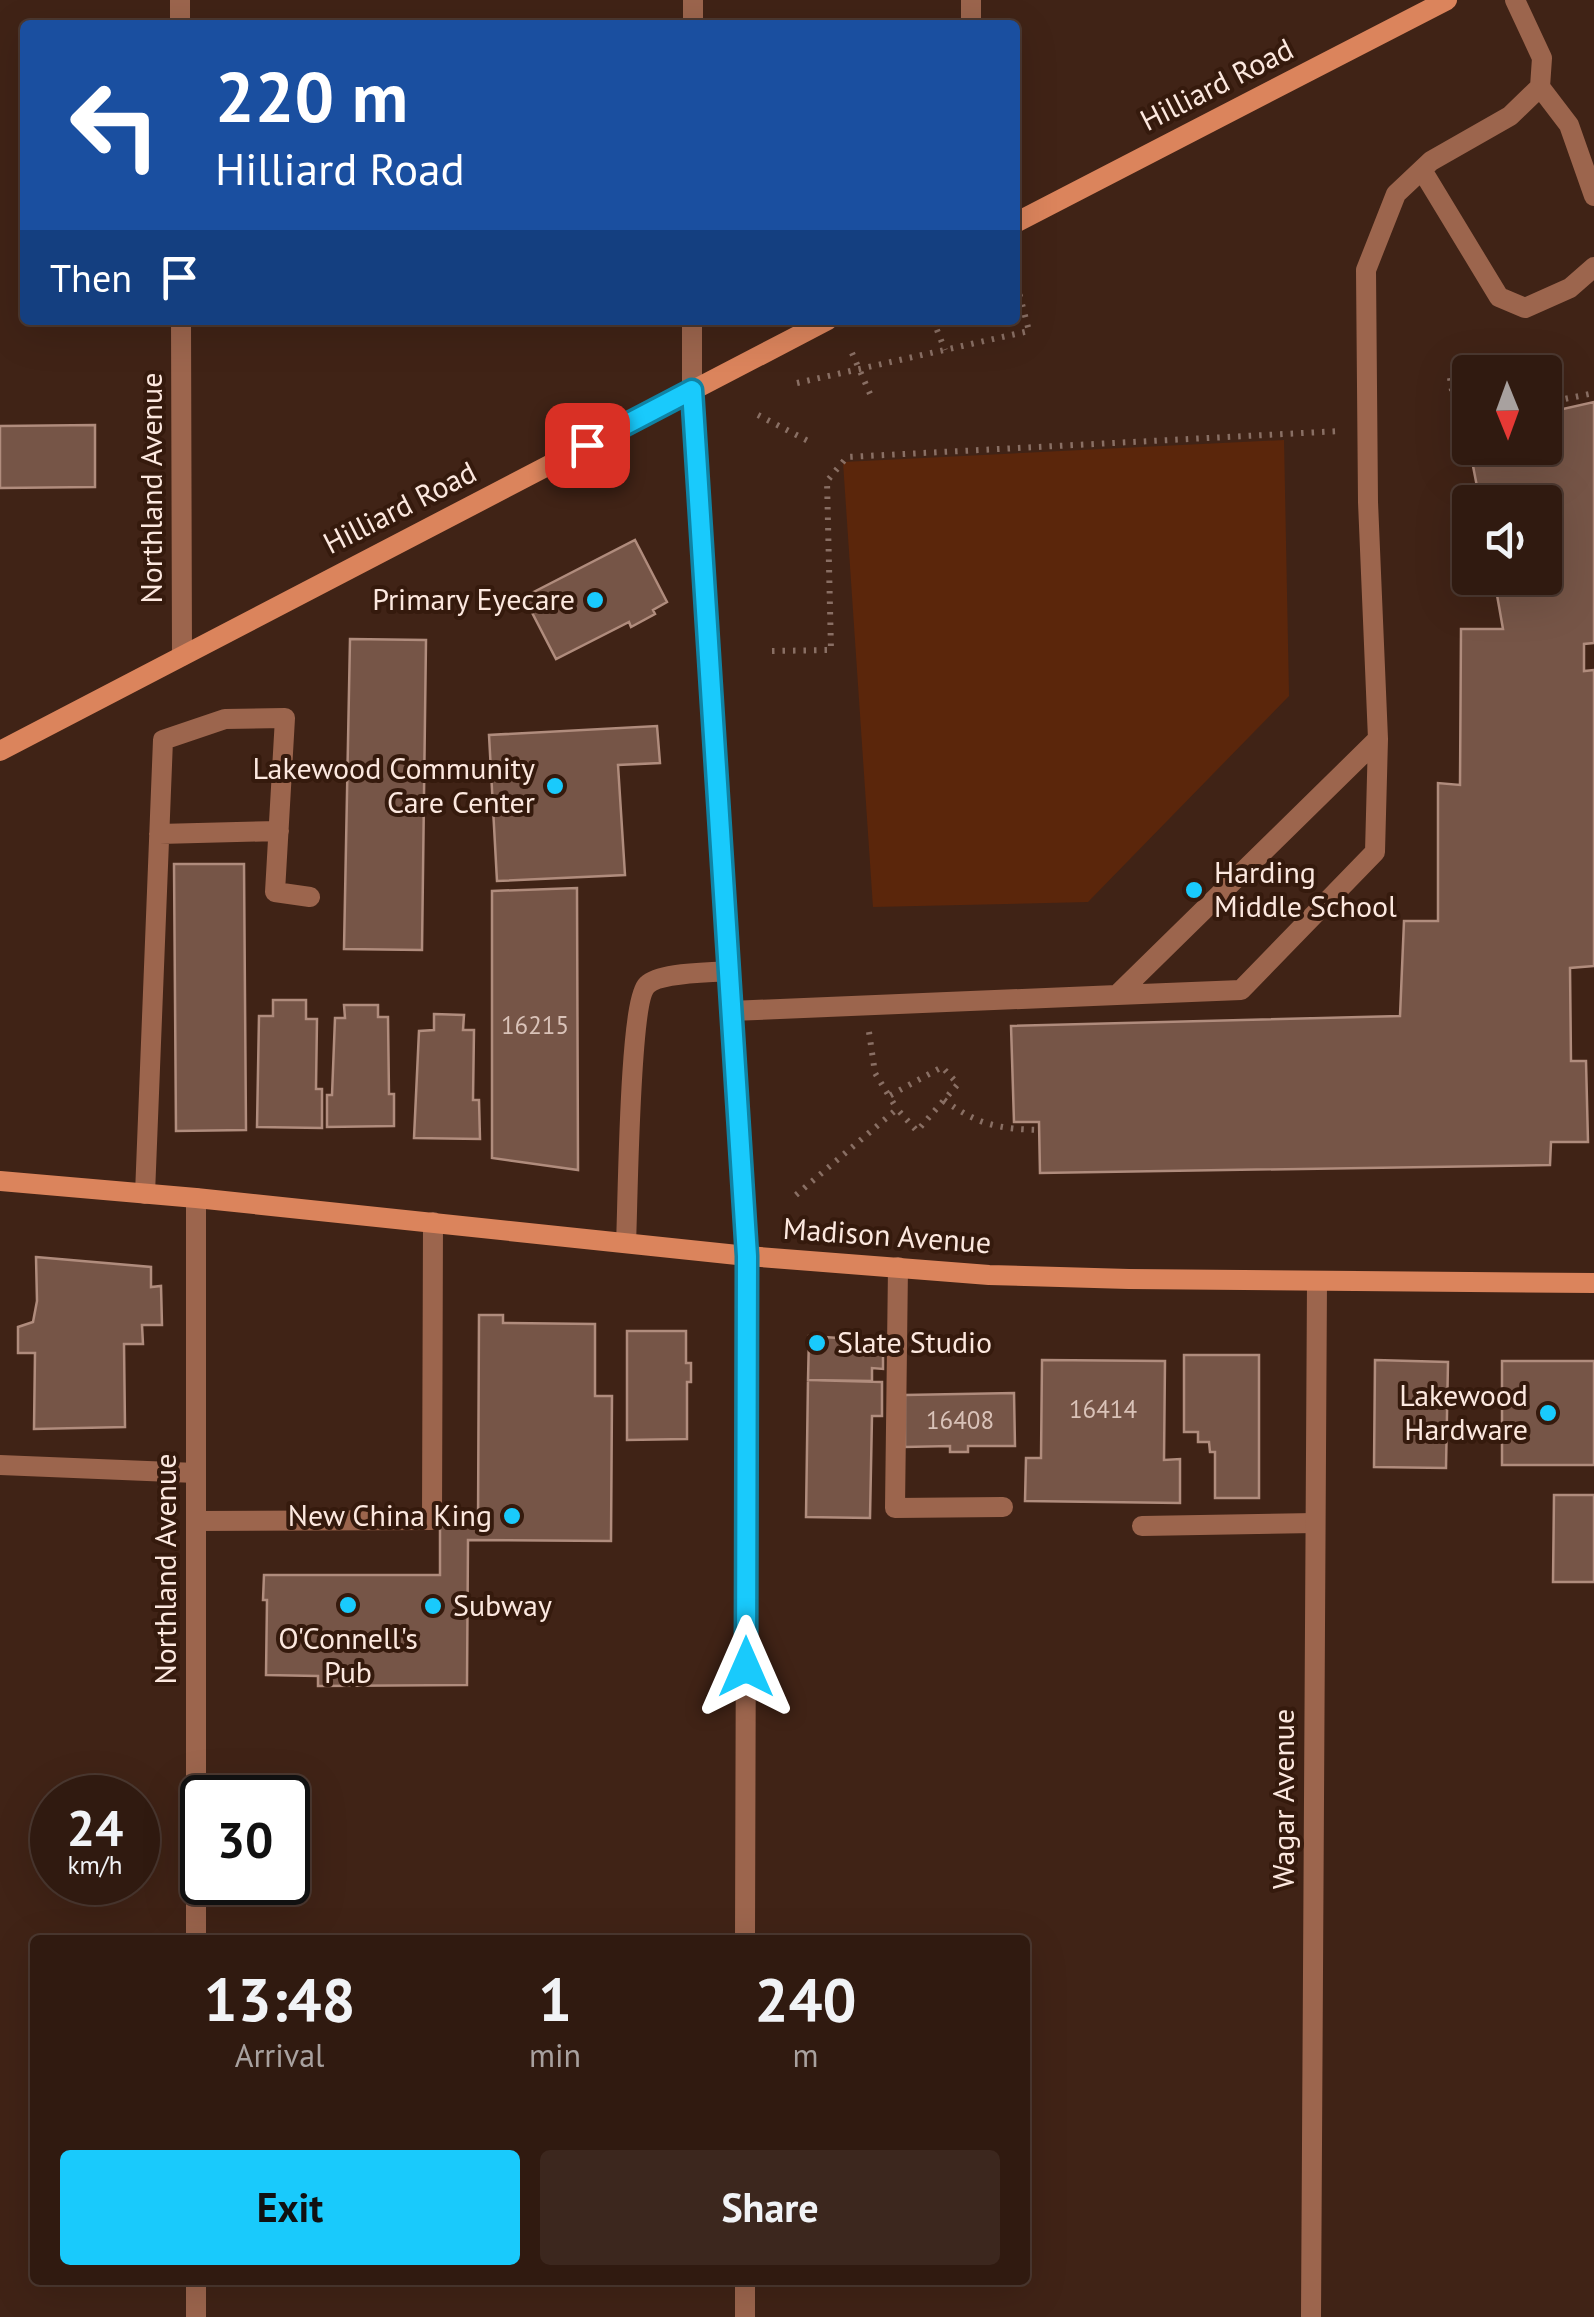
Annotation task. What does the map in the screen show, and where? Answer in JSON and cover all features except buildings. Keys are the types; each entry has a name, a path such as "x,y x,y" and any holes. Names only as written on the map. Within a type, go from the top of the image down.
{"main road":[{"name":"Hilliard Road","path":"1020,220 1447,0"},
{"name":"Hilliard Road","path":"0,751 818,325"},
{"name":"Madison Avenue","path":"0,1181 747,1256 898,1267 1077,1278 1594,1283"}],"street":[{"path":"1515,0 1542,58 1540,87 1569,125 1594,196"},
{"path":"732,1011 1241,990 1375,852 1378,738 1368,502 1366,270 1396,194 1431,161 1510,116 1540,87"},
{"path":"1422,170 1499,297 1525,308 1570,288 1594,266"},
{"name":"Northland Avenue","path":"181,325 182,656"},
{"path":"692,325 692,390 747,1256 746,1935"},
{"path":"145,1194 163,740 225,719 285,718 275,892 310,898"},
{"path":"1117,995 1378,738"},
{"path":"159,834 278,831"},
{"path":"626,1242 634,1070 643,988 655,978 729,971"},
{"name":"Northland Avenue","path":"196,1198 196,1935"},
{"path":"196,1521 432,1520 432,1222"},
{"path":"898,1267 894,1508 1003,1507"},
{"name":"Wagar Avenue","path":"1310,2317 1317,1281"},
{"path":"0,1465 196,1473"},
{"path":"1142,1526 1315,1522"},
{"path":"196,2285 196,2317"},
{"path":"745,2285 745,2317"}],"path":[{"path":"797,383 1029,331 1020,296"},
{"path":"935,325 945,350"},
{"path":"852,353 871,396"},
{"path":"1450,378 1452,391"},
{"path":"1562,400 1594,393"},
{"path":"758,415 810,442"},
{"path":"772,651 831,650 827,481 847,456 1343,431"},
{"path":"869,1027 875,1072 889,1096 897,1109 917,1131 958,1084 942,1067 889,1096"},
{"path":"944,1100 967,1117 1000,1129 1040,1130"},
{"path":"796,1195 897,1109"}],"shaded area":[{"path":"1284,440 1289,696 1088,902 873,907 843,462"}],"place":[{"name":"Primary Eyecare","path":"595,600"},
{"name":"Lakewood Community Care Center","path":"555,786"},
{"name":"Harding Middle School","path":"1194,890"},
{"name":"Slate Studio","path":"817,1343"},
{"name":"Lakewood Hardware","path":"1548,1413"},
{"name":"New China King","path":"512,1516"},
{"name":"O'Connell's Pub","path":"348,1605"},
{"name":"Subway","path":"433,1606"}],"route":[{"path":"587,445 692,390 747,1256 746,1667"}]}
